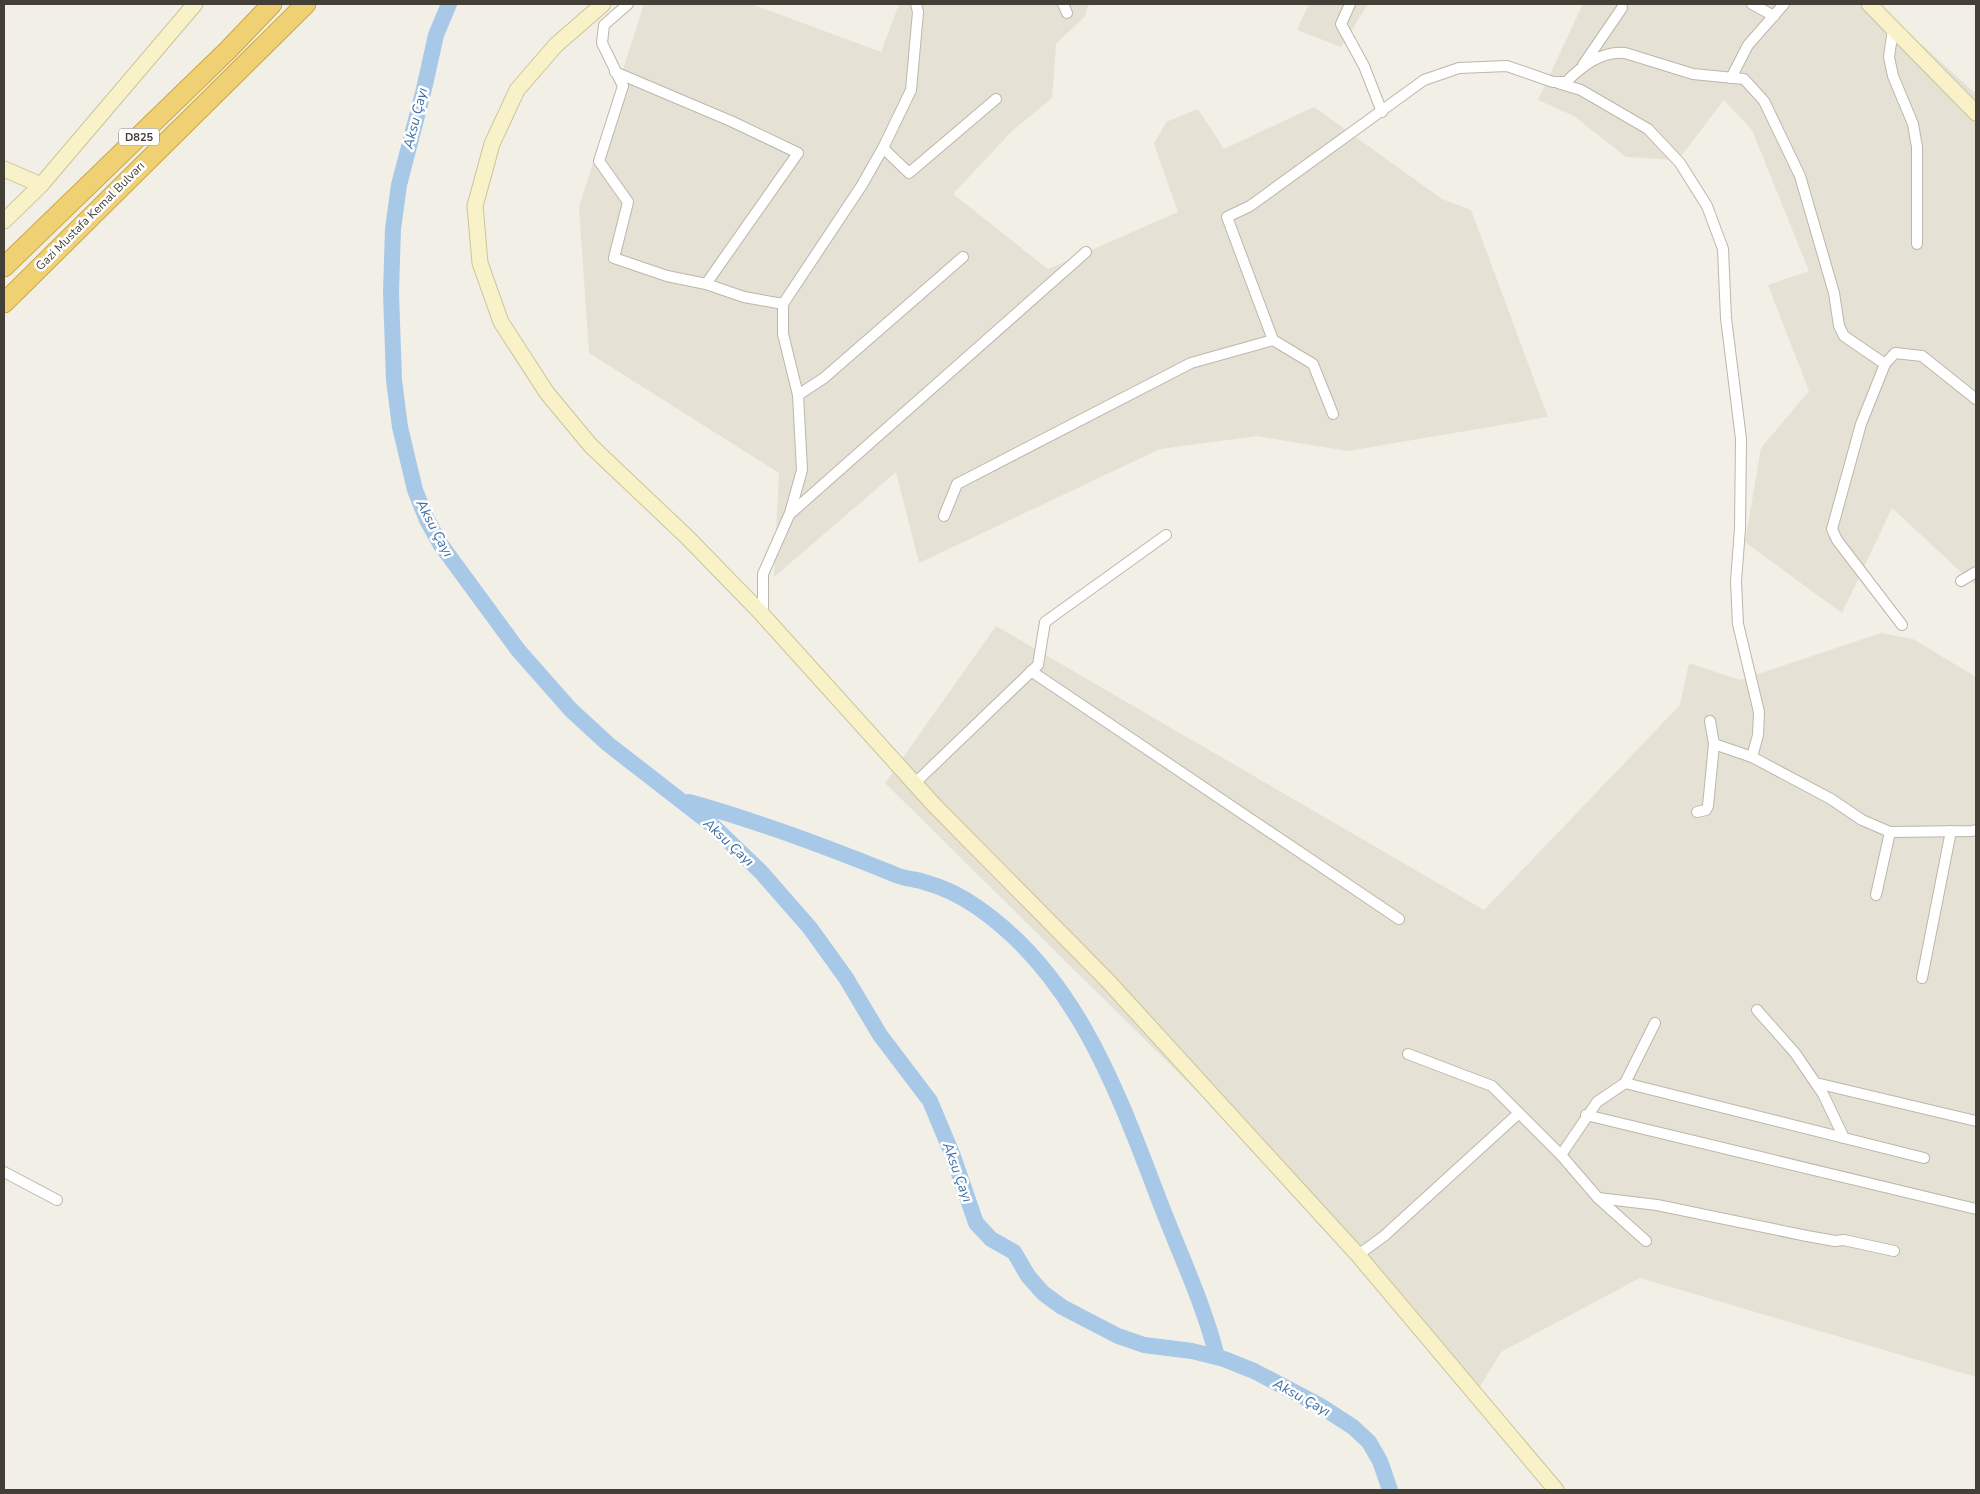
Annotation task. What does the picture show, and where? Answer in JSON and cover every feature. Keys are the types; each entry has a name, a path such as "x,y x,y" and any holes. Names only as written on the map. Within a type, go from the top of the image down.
{"highway":[{"name":"Gazi Mustafa Kemal Bulvarı","path":"4,268 228,50 272,4"},
{"name":"Gazi Mustafa Kemal Bulvarı","path":"4,303 306,4"}],"street":[{"path":"4,221 41,186 195,4"},
{"path":"603,4 556,45 517,90 492,144 475,206 480,262 501,322 547,393 591,446 688,538 760,612 934,805 1107,980 1358,1255 1556,1490"},
{"path":"628,4 604,25 602,43 622,86 600,161 628,202 614,258 667,276 706,284 744,297 783,304"},
{"path":"760,612 763,608 763,574 790,514 802,470 798,395 783,334 783,304 883,148 911,90 918,12 916,4"},
{"path":"1350,4 1341,24 1364,66 1382,112"},
{"path":"1752,4 1774,16"},
{"path":"1731,78 1748,45 1784,4"},
{"path":"1869,4 1976,113"},
{"path":"1554,82 1566,82 1582,66 1622,8"},
{"path":"1893,29 1889,57 1893,76 1914,124 1917,147 1917,244"},
{"path":"1582,66 1615,52 1625,53 1693,74 1744,80 1764,101 1800,176 1834,293 1838,326 1844,336 1885,364"},
{"path":"1334,414 1313,364 1273,340 1227,217 1250,206 1424,80 1459,68 1507,66 1581,90 1648,129 1680,163 1707,206 1723,249 1726,318 1741,439 1740,529 1736,581 1738,624 1759,712 1758,735 1752,757"},
{"path":"615,72 733,122 798,153 706,284"},
{"path":"883,148 909,173 996,99"},
{"path":"4,169 41,186"},
{"path":"790,514 1086,252"},
{"path":"798,395 824,378 962,257"},
{"path":"944,516 958,484 1191,364 1273,340"},
{"path":"1902,625 1837,540 1832,529 1860,424 1885,364 1894,353 1922,356 1976,398"},
{"path":"915,783 1038,665 1045,622 1166,535"},
{"path":"1961,580 1976,572"},
{"path":"1031,671 1399,920"},
{"path":"1697,812 1706,810 1708,806 1714,744 1710,720"},
{"path":"1714,744 1752,757 1831,799 1862,820 1890,832 1952,831 1975,834"},
{"path":"1922,978 1952,831"},
{"path":"1876,895 1890,832"},
{"path":"1757,1010 1795,1053 1824,1094 1844,1138"},
{"path":"1561,1154 1586,1114 1596,1102 1625,1083 1655,1023"},
{"path":"1408,1054 1492,1086 1561,1154 1598,1198 1646,1241"},
{"path":"1625,1083 1924,1158"},
{"path":"1816,1083 1976,1121"},
{"path":"1358,1255 1384,1236 1519,1113"},
{"path":"1586,1114 1976,1209"},
{"path":"4,1172 57,1200"},
{"path":"1598,1198 1657,1205 1807,1236 1835,1241 1844,1240 1894,1251"}],"shaded area":[{"path":"644,4 751,4 881,52 899,4 1089,4 1085,16 1056,44 1052,98 1012,131 953,194 1048,269 1178,212 1154,144 1166,122 1198,109 1224,149 1314,107 1442,199 1471,210 1548,417 1348,451 1257,436 1160,449 919,563 896,472 774,577 779,473 589,353 579,207"},
{"path":"1309,4 1368,4 1341,47 1297,30"},
{"path":"1583,4 1877,4 1976,94 1976,586 1892,508 1842,613 1745,542 1761,448 1809,391 1768,285 1809,271 1752,130 1724,100 1678,160 1626,157 1574,116 1538,100"},
{"path":"996,626 1484,910 1680,705 1689,663 1740,680 1881,633 1913,639 1976,677 1976,1377 1640,1278 1501,1352 1479,1388 1294,1187 885,783"}],"waterway":[{"name":"Aksu Çayı","path":"449,4 436,35 399,185 393,229 391,292 394,380 400,427 415,490 427,520 441,545 518,650 571,710 608,744 711,824 761,872 810,928 846,978 880,1035 930,1101 953,1156 976,1223 991,1239 1014,1252 1028,1276 1043,1293 1062,1307 1118,1336 1144,1345 1192,1351 1224,1359 1254,1371 1319,1405 1353,1427 1369,1442 1380,1461 1390,1490"},
{"path":"689,802 794,836 899,876 945,889 977,907 1013,936 1043,969 1070,1005 1112,1084 1192,1282 1206,1319 1217,1357"}]}
